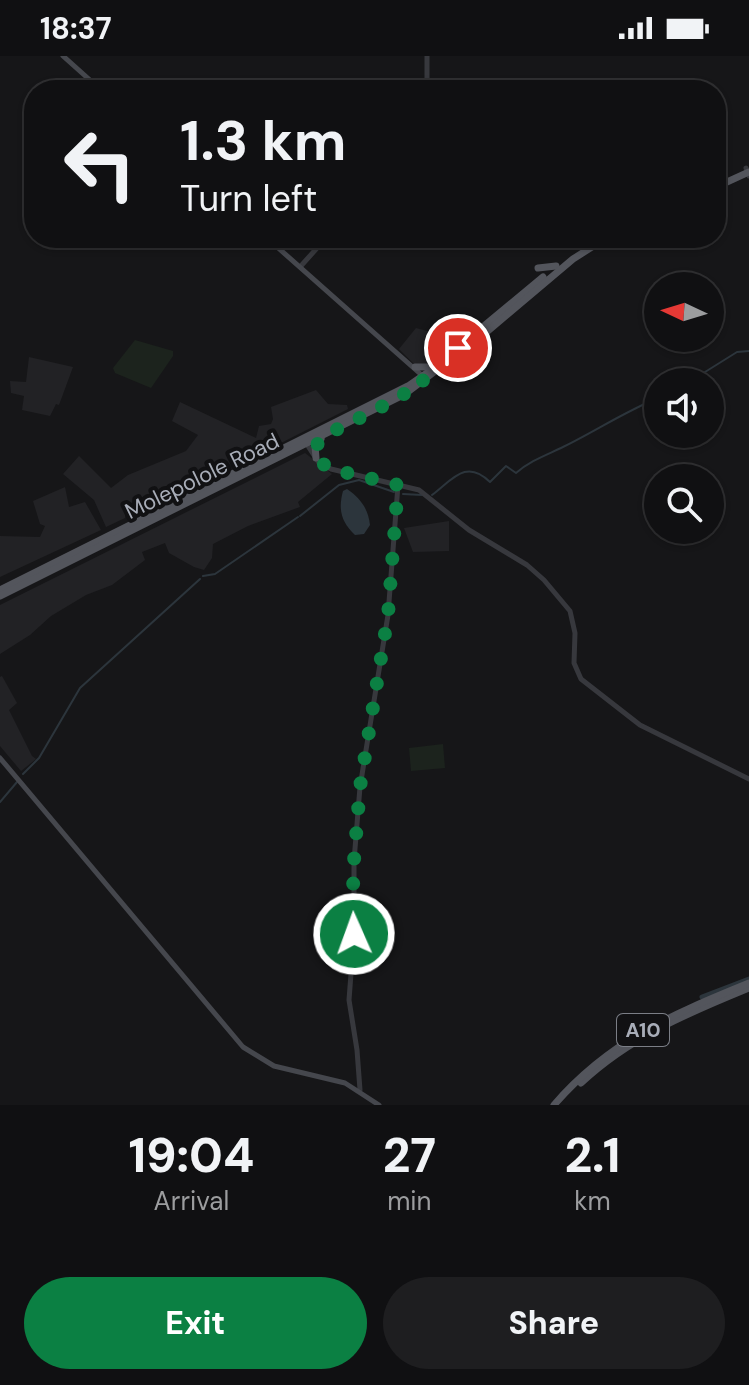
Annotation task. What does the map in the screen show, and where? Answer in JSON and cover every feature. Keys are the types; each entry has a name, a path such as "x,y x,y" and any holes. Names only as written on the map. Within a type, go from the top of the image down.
{"main road":[{"path":"63,56 90,80"},
{"path":"726,181 748,173"},
{"path":"726,181 748,173"},
{"path":"278,248 423,379"},
{"name":"Molepolole Road","path":"0,596 307,441 367,405 423,379 530,287 582,248"},
{"name":"Molepolole Road","path":"0,590 208,484 322,437 389,403 590,248"},
{"path":"530,287 537,269 556,266"},
{"path":"412,367 437,365"},
{"path":"408,386 414,375 412,367"},
{"path":"316,459 315,446 322,437"},
{"path":"257,463 263,455 263,445"},
{"path":"179,501 192,500"},
{"path":"106,544 116,544"},
{"path":"0,758 243,1047 274,1066 332,1079 360,1090 379,1105"},
{"name":"A10","path":"554,1105 591,1068 620,1045 662,1020 749,986"},
{"name":"A10","path":"560,1105 594,1071 622,1050 699,1006"}],"street":[{"path":"427,56 427,80"},
{"path":"300,267 317,248"},
{"path":"307,441 316,459 331,469 419,490 465,528 527,565 546,582 573,617 574,663 576,673 583,681 640,725 749,779"},
{"path":"360,1090 349,1000 354,934 353,873 360,787 388,615 398,485"}],"shaded area":[{"path":"416,328 450,337 455,343 425,365 415,365 399,349"},
{"path":"135,340 173,351 173,356 151,388 115,373 113,368"},
{"path":"29,357 73,367 59,405 56,404 50,416 22,410 24,396 11,393 10,381 26,382"},
{"path":"316,390 328,404 347,405 348,409 279,444 261,440 256,453 239,458 235,463 157,502 156,498 142,504 125,514 125,518 106,527 94,500 63,474 79,456 111,488 128,475 186,451 198,435 172,421 180,402 256,438 259,426 271,424 271,407"},
{"path":"305,453 332,474 298,502 300,507 248,526 213,544 212,558 204,570 169,553 165,543 142,552 145,560 112,585 86,595 51,616 30,635 0,654 0,605"},
{"path":"65,487 69,507 85,502 101,530 0,577 0,536 40,537 45,526 40,524 33,501"},
{"path":"347,489 367,513 370,525 364,534 355,535 342,515 343,491"},
{"path":"449,521 449,551 413,552 404,528"},
{"path":"2,676 17,703 9,710 36,759 21,771 0,746"},
{"path":"443,744 445,768 411,771 409,748"}],"waterway":[{"path":"711,368 737,352 749,351"},
{"path":"432,495 466,472 474,472 490,482 506,466 516,473 644,404"},
{"path":"300,516 339,485 359,480 394,492"},
{"path":"403,494 422,495"},
{"path":"203,576 215,574 298,517"},
{"path":"23,774 39,758 80,688 200,579"},
{"path":"0,802 17,782"},
{"path":"702,997 749,979"}],"route":[{"path":"354,934 353,873 360,787 381,671 398,485 331,469 317,460 315,448 322,437 424,382 421,378 458,348"}]}
